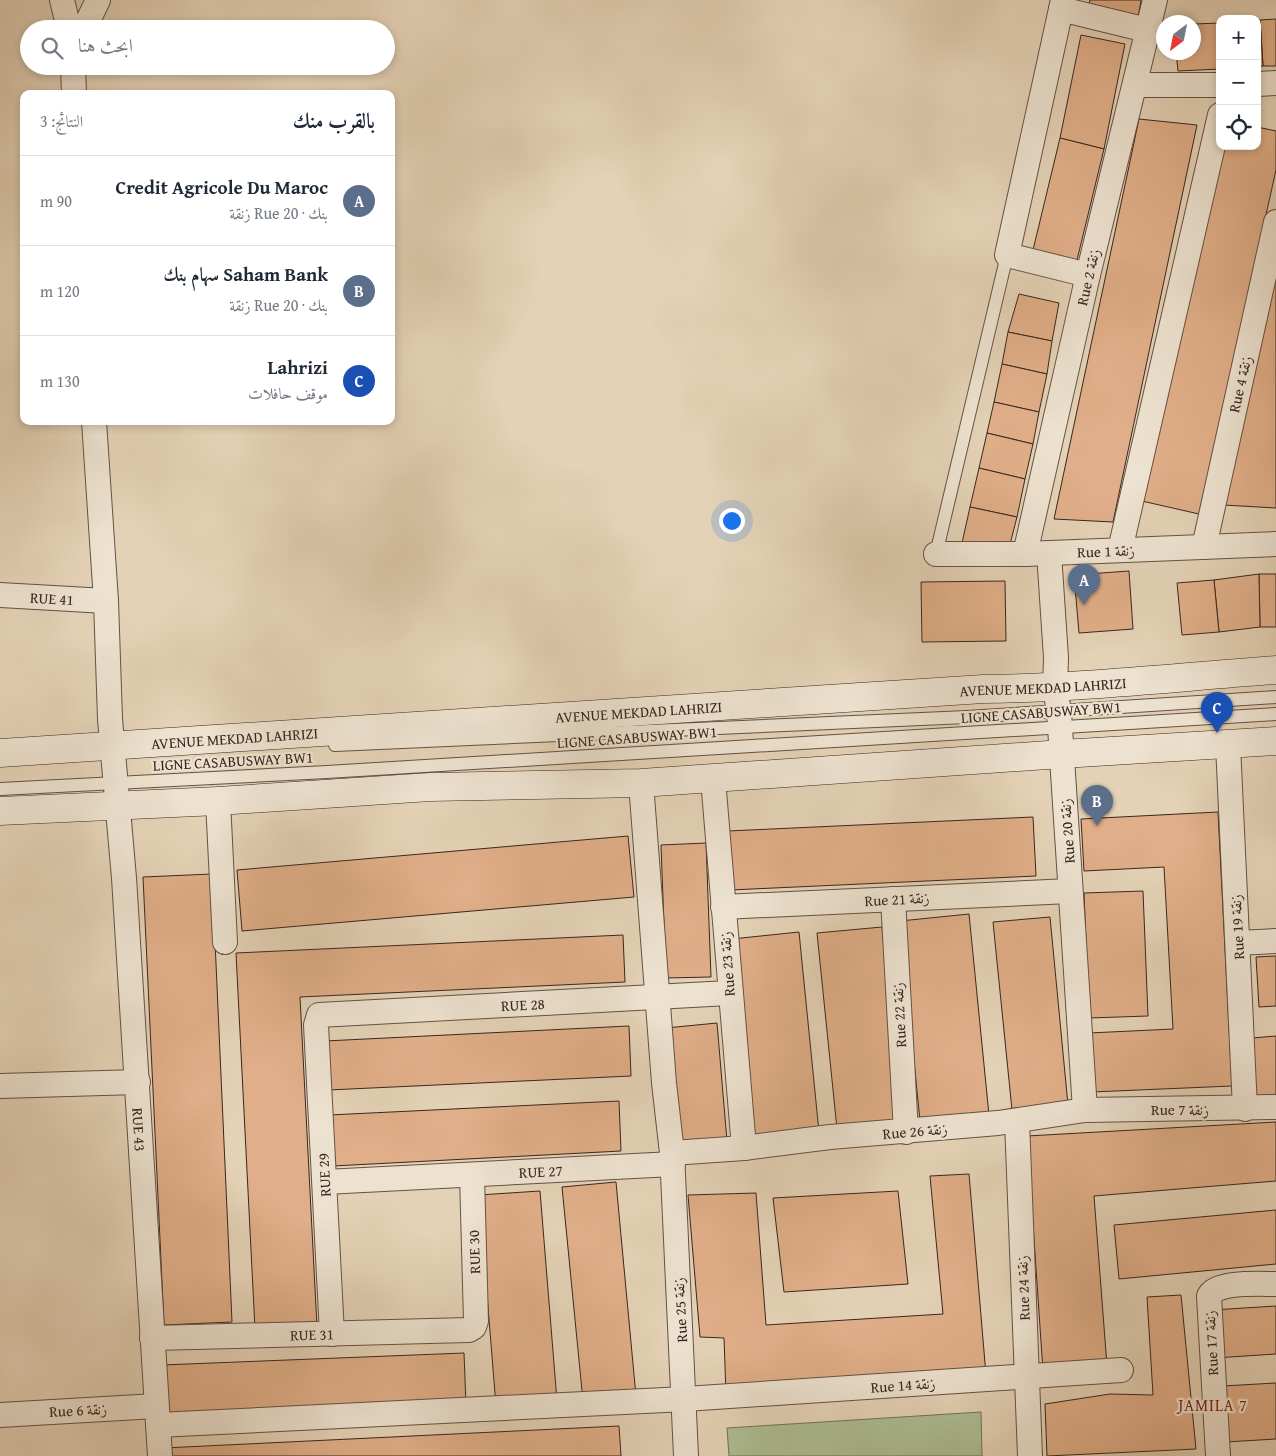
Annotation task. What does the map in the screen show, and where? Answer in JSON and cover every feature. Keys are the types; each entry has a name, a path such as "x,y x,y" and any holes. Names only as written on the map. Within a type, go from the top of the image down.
{"main road":[{"name":"AVENUE MEKDAD LAHRIZI","path":"0,811 116,794 218,802 430,787 641,783 713,778 1059,720 1114,681 1276,670"},
{"name":"AVENUE MEKDAD LAHRIZI","path":"0,753 113,751 983,689 1059,720 1228,745 1276,741"}],"street":[{"path":"62,0 67,20"},
{"path":"88,20 98,0"},
{"name":"Rue 2 زنقة","path":"1025,554 1088,275 1155,0"},
{"path":"1088,275 1007,254 1062,4 1148,30"},
{"path":"73,75 74,90"},
{"path":"1261,84 1276,84"},
{"path":"1135,85 1216,85"},
{"path":"1120,550 1216,132"},
{"name":"Rue 4 زنقة","path":"1204,547 1276,222"},
{"name":"RUE 43","path":"94,425 106,601 113,751 138,1082 160,1456"},
{"name":"Rue 1 زنقة","path":"936,554 1025,554 1276,544"},
{"name":"Rue 20 زنقة","path":"1049,553 1085,1110"},
{"name":"RUE 41","path":"0,595 106,601"},
{"name":"Rue 19 زنقة","path":"1228,745 1245,1109"},
{"name":"Rue 23 زنقة","path":"713,778 729,993 744,1148"},
{"name":"Rue 25 زنقة","path":"641,783 673,1158 686,1456"},
{"path":"218,802 225,942"},
{"name":"Rue 21 زنقة","path":"723,907 1070,891"},
{"name":"Rue 22 زنقة","path":"893,899 906,1132"},
{"path":"1238,943 1276,941"},
{"name":"RUE 28","path":"317,1017 321,1014 729,993"},
{"name":"RUE 29","path":"317,1017 332,1334"},
{"path":"0,1086 138,1082"},
{"name":"Rue 7 زنقة","path":"1085,1110 1245,1109 1276,1107"},
{"name":"Rue 26 زنقة","path":"744,1148 830,1137 1017,1121 1061,1112 1085,1110"},
{"name":"Rue 24 زنقة","path":"1017,1121 1030,1456"},
{"name":"RUE 27","path":"325,1182 472,1175 673,1158 744,1148"},
{"name":"RUE 30","path":"472,1175 476,1321 472,1328"},
{"name":"Rue 17 زنقة","path":"1218,1456 1209,1299 1212,1291 1222,1286 1276,1284"},
{"name":"RUE 31","path":"152,1338 464,1331 472,1328"},
{"name":"Rue 14 زنقة","path":"157,1415 685,1399 1121,1370"},
{"name":"Rue 6 زنقة","path":"0,1415 157,1415"}],"lane":[{"path":"936,554 1007,254"},
{"name":"LIGNE CASABUSWAY BW1","path":"0,789 116,794 1059,720 1276,697"},
{"name":"LIGNE CASABUSWAY BW1","path":"0,765 113,751 1276,714"}],"green space":[{"path":"981,1412 982,1456 729,1456 727,1428"}],"building":[{"path":"1090,0 1141,0 1137,24 1086,13"},
{"path":"1276,19 1276,66 1263,66 1261,20"},
{"path":"1216,23 1216,69 1178,71 1177,60 1201,60 1201,24"},
{"path":"1081,35 1125,44 1104,149 1060,138"},
{"path":"1261,35 1263,66 1261,66"},
{"path":"1139,119 1197,125 1113,522 1054,519"},
{"path":"1261,128 1276,131 1276,170 1199,514 1133,499 1219,150 1261,150"},
{"path":"1060,138 1104,149 1077,260 1033,250"},
{"path":"1276,255 1276,508 1223,505"},
{"path":"1019,294 1059,303 1052,341 1008,332"},
{"path":"1008,332 1052,341 1047,374 1002,364"},
{"path":"1002,364 1047,374 1039,412 994,402"},
{"path":"994,402 1039,412 1033,444 987,433"},
{"path":"987,433 1033,444 1025,479 979,468"},
{"path":"979,468 1025,479 1017,517 970,507"},
{"path":"970,507 1017,517 1008,552 962,543"},
{"path":"1129,571 1133,629 1079,633 1074,575"},
{"path":"1259,574 1276,574 1276,627 1260,627"},
{"path":"1259,574 1260,627 1219,632 1214,580"},
{"path":"1214,580 1219,632 1182,635 1177,583"},
{"path":"1005,581 1006,641 922,642 921,582"},
{"path":"1218,812 1232,1086 1092,1092 1089,1033 1173,1029 1164,867 1084,871 1081,819"},
{"path":"1033,817 1036,876 730,890 728,831"},
{"path":"628,836 634,897 242,931 237,870"},
{"path":"706,843 711,977 666,978 661,845"},
{"path":"212,874 232,1322 164,1325 143,877"},
{"path":"1143,891 1148,1016 1089,1018 1084,893"},
{"path":"969,914 989,1115 920,1121 900,921"},
{"path":"1050,917 1068,1105 1012,1110 993,922"},
{"path":"882,927 901,1124 837,1129 817,933"},
{"path":"799,932 819,1132 752,1138 732,939"},
{"path":"623,935 625,982 300,997 317,1327 255,1329 236,953"},
{"path":"1276,956 1276,1006 1259,1007 1256,957"},
{"path":"717,1023 727,1141 676,1145 666,1028"},
{"path":"629,1026 631,1076 328,1090 325,1041"},
{"path":"1276,1036 1276,1097 1256,1099 1252,1038"},
{"path":"619,1101 621,1151 333,1166 329,1115"},
{"path":"1276,1122 1276,1181 1094,1196 1107,1366 1043,1371 1027,1136"},
{"path":"969,1174 986,1375 726,1394 724,1338 700,1337 688,1195 756,1193 766,1325 943,1314 930,1176"},
{"path":"616,1182 636,1396 583,1401 562,1187"},
{"path":"540,1191 557,1401 496,1406 479,1195"},
{"path":"898,1191 908,1284 784,1292 773,1198"},
{"path":"1276,1210 1276,1264 1119,1279 1114,1225"},
{"path":"1181,1295 1196,1449 1047,1456 1045,1404 1110,1394 1153,1395 1147,1297"},
{"path":"1276,1306 1276,1354 1215,1358 1212,1310"},
{"path":"464,1353 466,1405 164,1418 162,1365"},
{"path":"1276,1383 1276,1439 1226,1442 1223,1386"},
{"path":"619,1426 621,1456 165,1456 164,1448"}],"place":[{"name":"Credit Agricole Du Maroc","path":"1084,605"},
{"name":"Lahrizi","path":"1217,733"},
{"name":"Saham Bank سهام بنك","path":"1097,826"}],"district":[{"name":"JAMILA 7","path":"1213,1405"}]}
